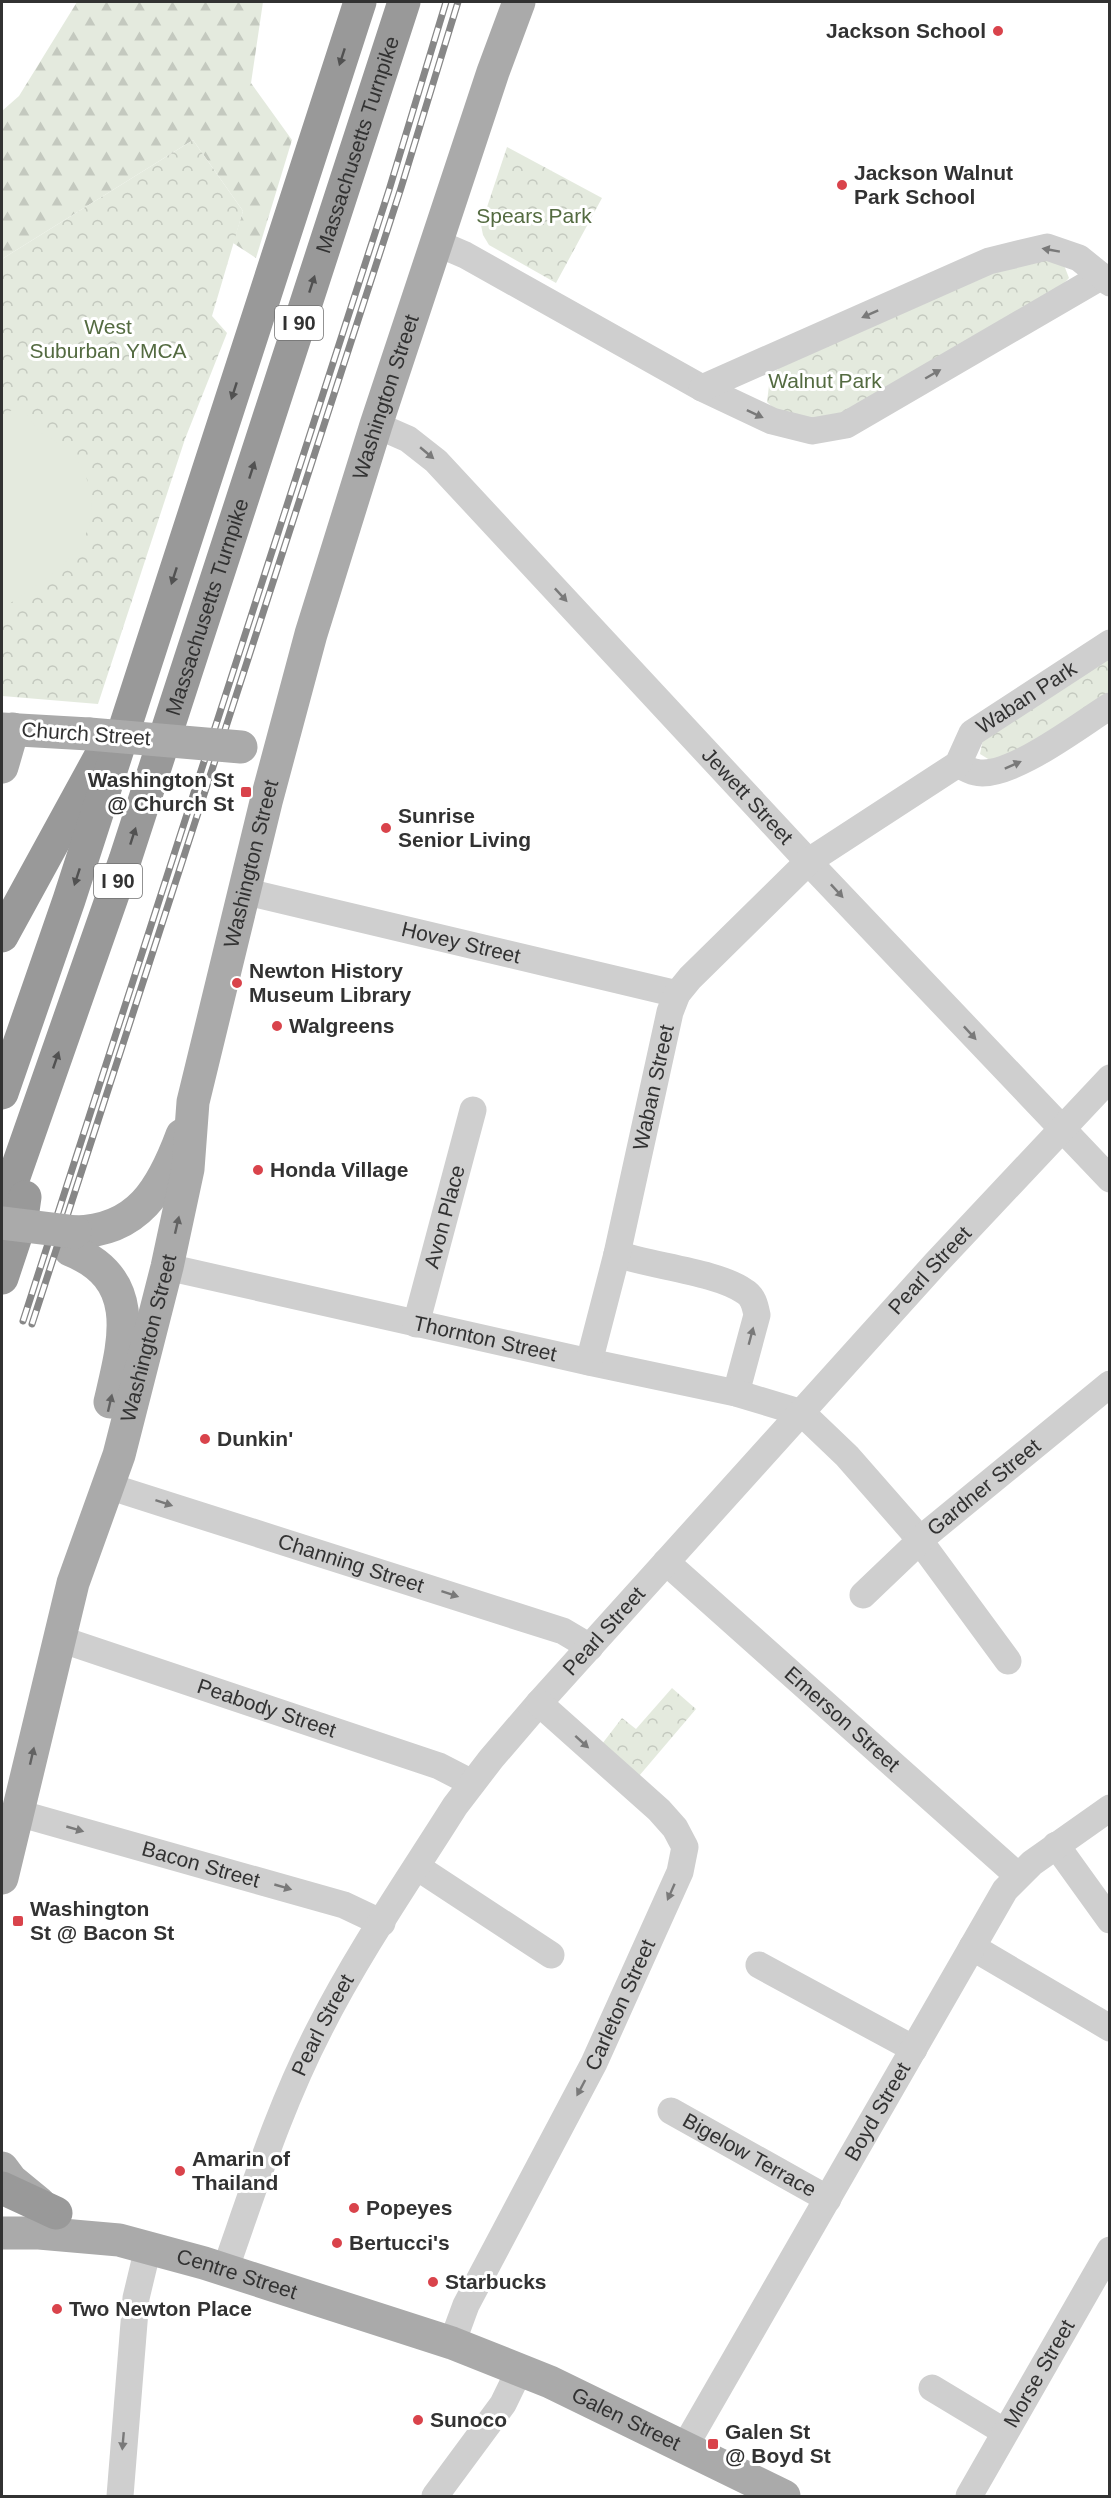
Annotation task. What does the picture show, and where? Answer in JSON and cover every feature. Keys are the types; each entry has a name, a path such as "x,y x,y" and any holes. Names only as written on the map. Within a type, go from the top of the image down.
{"highway":[{"name":"Massachusetts Turnpike","path":"2,1093 65,911 360,2"},
{"name":"Massachusetts Turnpike","path":"2,1211 125,860 404,2"},
{"path":"2,936 140,681"},
{"path":"2,1278 22,1218 37,1115"},
{"path":"2,2188 56,2213"}],"main road":[{"name":"Washington Street","path":"2,1878 73,1583 130,1415 167,1267 188,1169 193,1102 279,750 317,615 376,425 493,72 519,2"},
{"name":"Church Street","path":"7,729 279,750"},
{"path":"2,767 7,729"},
{"path":"2,1228 72,1241 119,1224 138,1211 154,1191 171,1161 193,1102"},
{"path":"2,1223 72,1241 111,1281 122,1304 124,1324 119,1364 99,1450 73,1583"},
{"name":"Washington Street","path":"2,1902 10,1846"},
{"path":"2,2168 23,2191 56,2213 81,2226 134,2244"},
{"name":"Centre Street","path":"2,2233 39,2234 134,2244 225,2270 459,2345"},
{"name":"Galen Street","path":"459,2345 520,2369 684,2448 763,2492"}],"street":[{"path":"437,243 475,261 702,388 772,421 812,431 846,425 1106,279 1079,258 1047,247 989,261 702,388"},
{"name":"Jewett Street","path":"376,425 408,439 436,461 809,861 1110,1179"},
{"name":"Waban Park","path":"958,764 972,733 1110,643"},
{"path":"809,861 958,764 976,773 996,772 1017,765 1110,706"},
{"name":"Waban Street","path":"589,1362 617,1254 670,1012 677,994 690,978 809,861"},
{"name":"Hovey Street","path":"243,891 677,994"},
{"name":"Pearl Street","path":"225,2270 269,2145 305,2058 332,2005 472,1783 539,1703 666,1562 1060,1128 1110,1078"},
{"name":"Avon Place","path":"416,1324 472,1110"},
{"path":"617,1254 714,1279 744,1290 750,1296 756,1306 757,1315 736,1393"},
{"name":"Thornton Street","path":"167,1267 416,1324 736,1393 802,1413"},
{"name":"Gardner Street","path":"863,1595 921,1540 1110,1384"},
{"path":"802,1413 848,1456 921,1540 1008,1660"},
{"name":"Channing Street","path":"108,1485 563,1631 590,1647"},
{"name":"Emerson Street","path":"666,1562 1017,1875"},
{"name":"Peabody Street","path":"60,1639 439,1766 472,1783"},
{"name":"Carleton Street","path":"459,2345 466,2305 594,2063 680,1872 685,1847 675,1828 658,1810 539,1703"},
{"name":"Boyd Street","path":"684,2448 1005,1890 1017,1875 1110,1808"},
{"name":"Bacon Street","path":"18,1813 345,1905 382,1923"},
{"path":"1056,1845 1110,1920"},
{"path":"417,1867 551,1954"},
{"path":"972,1947 1110,2028"},
{"path":"759,1965 914,2049"},
{"name":"Bigelow Terrace","path":"671,2111 828,2199"},
{"path":"120,2496 137,2290 134,2244"},
{"name":"Morse Street","path":"969,2496 1110,2250"},
{"path":"435,2496 503,2404 520,2369"},
{"path":"932,2388 1005,2432"}],"green space":[{"path":"77,2 263,2 251,83 292,140 256,258 233,243 243,211 193,140 2,259 2,111 19,96"},
{"name":"West Suburban YMCA","path":"193,140 243,211 212,316 227,333 185,439 98,704 2,696 2,259"},
{"name":"Spears Park","path":"507,147 602,198 556,283 489,245 483,235 481,225"},
{"name":"Walnut Park","path":"1019,260 1062,260 1069,278 1052,296 835,418 806,420 791,418 767,402 770,377 789,358"},
{"path":"20,404 38,430 68,449 79,462 90,488 91,515 86,533 77,549 64,563 50,576 2,609 2,417"},
{"path":"1109,655 1109,694 998,765 980,754 984,734"},
{"path":"672,1688 696,1709 639,1776 602,1744 622,1718 636,1729"}],"railway":[{"path":"23,1321 389,190 446,2"},
{"path":"32,1324 401,188 458,2"}],"place":[{"name":"Jackson School","path":"998,31"},
{"name":"Jackson Walnut Park School","path":"842,185"},
{"name":"Washington St @ Church St","path":"246,792"},
{"name":"Sunrise Senior Living","path":"386,828"},
{"name":"Newton History Museum Library","path":"237,983"},
{"name":"Walgreens","path":"277,1026"},
{"name":"Honda Village","path":"258,1170"},
{"name":"Dunkin'","path":"205,1439"},
{"name":"Washington St @ Bacon St","path":"18,1921"},
{"name":"Amarin of Thailand","path":"180,2171"},
{"name":"Popeyes","path":"354,2208"},
{"name":"Bertucci's","path":"337,2243"},
{"name":"Starbucks","path":"433,2282"},
{"name":"Two Newton Place","path":"57,2309"},
{"name":"Sunoco","path":"418,2420"},
{"name":"Galen St @ Boyd St","path":"713,2444"}]}
